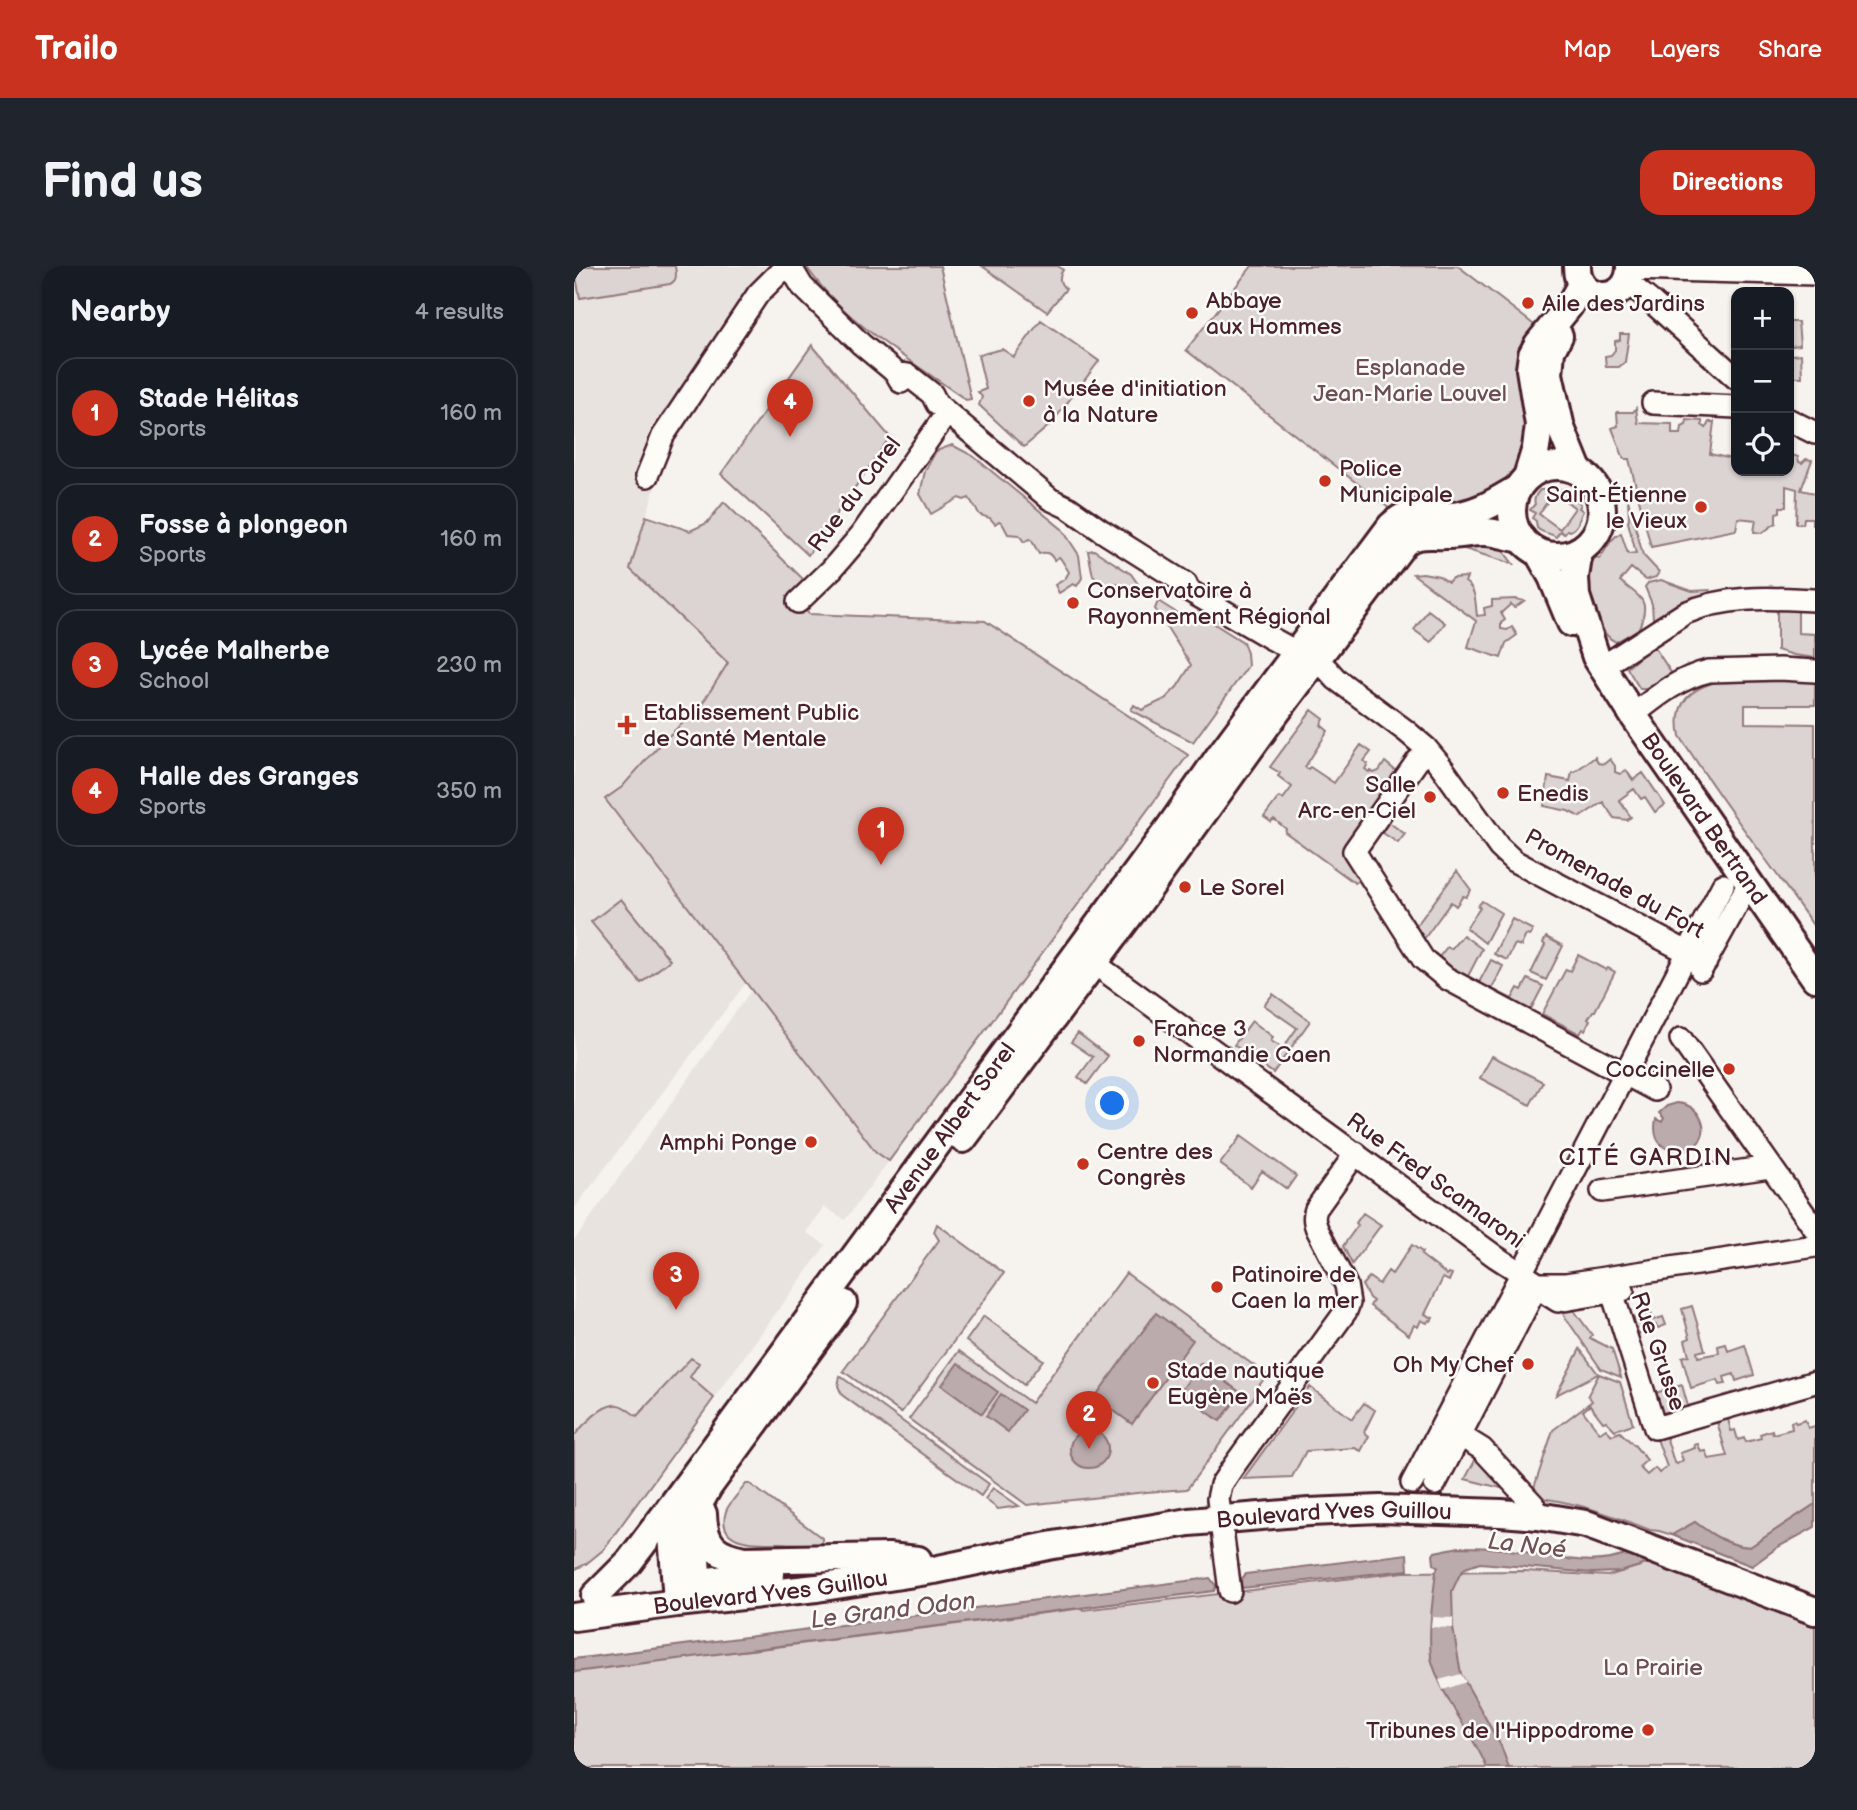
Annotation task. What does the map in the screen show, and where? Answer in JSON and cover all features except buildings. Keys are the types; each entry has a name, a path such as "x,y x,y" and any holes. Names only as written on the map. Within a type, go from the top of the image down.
{"main road":[{"path":"1582,281 1597,295 1609,296 1619,291 1629,272"},
{"path":"1578,470 1561,428 1549,374 1549,362 1554,342 1580,311 1582,281"},
{"path":"1530,546 1514,527 1512,504 1536,448 1539,425 1530,369 1532,355 1569,306 1582,281"},
{"path":"1553,466 1578,470 1595,485 1603,509 1597,534 1586,547 1568,555 1546,555 1530,546 1486,532 1421,534 1409,538 1313,661 1368,556 1398,519 1411,514 1445,516 1469,513 1490,505 1535,471 1553,466"},
{"name":"Boulevard Bertrand","path":"1530,546 1552,577 1574,629 1815,978"},
{"name":"Boulevard Bertrand","path":"1579,551 1575,577 1576,596 1599,662"},
{"name":"Avenue Albert Sorel","path":"584,1598 629,1562 870,1251 1086,958 1221,754 1313,661"},
{"name":"Avenue Albert Sorel","path":"687,1592 695,1511 870,1251"},
{"path":"702,1498 703,1524 707,1539 727,1557 745,1560 888,1557 918,1560"},
{"path":"670,1508 687,1592"},
{"name":"Boulevard Yves Guillou","path":"584,1598 817,1588 934,1570 1048,1546 1189,1522 1380,1509 1538,1516 1586,1524 1776,1591 1815,1611"},
{"name":"Boulevard Yves Guillou","path":"574,1617 687,1592 918,1560 1048,1546"}],"street":[{"path":"647,476 663,436 758,294 788,266 802,286 833,318 896,373 899,381 922,400 942,409 1050,499 1062,517 1173,590 1188,590 1313,661"},
{"path":"1629,272 1683,268 1689,272 1775,270 1815,274"},
{"path":"1629,272 1654,303 1731,373"},
{"path":"1653,403 1731,407"},
{"name":"Rue du Carel","path":"798,602 832,569 860,535 942,409"},
{"path":"1794,422 1815,433"},
{"path":"1599,662 1685,613 1715,602 1759,598 1815,600"},
{"name":"Promenade du Fort","path":"1313,661 1426,748 1499,847 1514,861 1696,959"},
{"path":"1633,715 1675,683 1698,673 1770,669 1815,671"},
{"path":"1418,760 1354,851 1415,948 1423,959 1446,978 1655,1090"},
{"path":"1435,1484 1527,1277 1625,1074 1696,959 1749,883"},
{"path":"1696,959 1723,885"},
{"name":"Rue Fred Scamaroni","path":"1086,958 1527,1277"},
{"path":"1681,1040 1815,1229"},
{"path":"1230,1591 1220,1519 1221,1485 1340,1320 1349,1303 1346,1285 1318,1231 1314,1214 1356,1153"},
{"path":"1602,1191 1770,1167"},
{"path":"1527,1277 1566,1284 1815,1246"},
{"path":"1612,1292 1720,1274"},
{"path":"1412,1483 1527,1277"},
{"name":"Rue Grusse","path":"1527,1277 1558,1301 1612,1292 1655,1428 1815,1382"},
{"path":"1469,1441 1482,1449 1534,1505"}],"shaded area":[{"name":"Etablissement Public de Santé Mentale","path":"574,266 766,266 657,431 638,472 658,478 630,569 728,663 699,707 660,743 622,786 605,799 746,983 574,1209"},
{"path":"751,990 876,1152 889,1161 845,1220 825,1207 821,1212 806,1232 826,1245 603,1550 574,1570 574,1241"},
{"path":"1677,1103 1696,1111 1703,1130 1700,1140 1682,1151 1661,1145 1656,1135 1656,1119 1662,1122 1664,1118 1659,1113 1667,1106"},
{"path":"1156,1313 1193,1340 1132,1424 1095,1397"},
{"path":"958,1363 998,1392 982,1414 942,1385"},
{"path":"1201,1363 1241,1393 1220,1421 1180,1392"},
{"path":"1001,1394 1024,1410 1008,1432 986,1416"},
{"path":"1089,1430 1103,1435 1108,1449 1103,1463 1089,1468 1075,1463 1070,1449 1075,1435"},
{"path":"1815,1504 1815,1527 1778,1547 1752,1566 1672,1535 1695,1522 1721,1539 1750,1547"},
{"path":"1459,1547 1497,1548 1585,1561 1615,1558 1630,1553 1656,1561 1620,1572 1592,1573 1480,1563 1465,1568 1460,1574 1452,1591 1453,1628 1461,1674 1501,1746 1509,1768 1487,1768 1443,1690 1431,1660 1430,1625 1438,1567 1434,1564 1433,1555 1435,1552"},
{"path":"1407,1554 1408,1570 1242,1588 1241,1584 1246,1574"},
{"path":"1210,1578 1216,1586 1214,1591 574,1672 574,1659"}],"green space":[{"path":"574,266 675,266 676,276 670,284 580,298"},
{"path":"806,266 940,266 971,399 966,400 859,323 821,286"},
{"path":"982,266 1058,266 1063,270 1060,280 1066,289 1047,312"},
{"name":"Esplanade Jean-Marie Louvel","path":"1252,266 1458,266 1533,324 1537,338 1530,404 1520,466 1508,483 1489,498 1395,513 1186,350"},
{"path":"1041,320 1099,361 1051,424 1024,447 979,405 982,397 978,392 986,389 978,355 1002,349 1014,357"},
{"path":"1794,322 1798,322 1800,345 1794,346"},
{"path":"1620,334 1629,334 1625,362 1619,367 1606,367 1605,356 1611,355 1615,350 1615,341 1620,340"},
{"path":"812,345 890,437 808,555 721,474"},
{"path":"1801,354 1802,377 1794,377 1794,355"},
{"path":"1636,408 1638,423 1672,424 1672,434 1681,434 1687,420 1702,421 1706,428 1709,422 1714,422 1710,454 1731,459 1731,476 1794,476 1794,456 1802,463 1806,459 1812,460 1801,490 1815,493 1815,525 1812,525 1812,518 1804,518 1803,524 1796,524 1797,489 1786,486 1786,507 1780,507 1780,512 1776,513 1776,523 1762,533 1754,532 1756,520 1738,518 1736,530 1651,547 1629,459 1624,459 1612,428 1618,426 1617,412 1633,412"},
{"path":"952,445 973,456 1062,529 1079,555 1082,578 1077,586 1073,584 1059,593 1055,585 1065,579 1069,572 1061,559 1059,557 1054,560 1046,553 1039,554 1029,539 1024,542 1019,535 1008,534 1002,523 999,521 995,524 990,518 980,515 969,498 959,498 931,514 920,494 925,471 936,451"},
{"path":"1549,486 1554,490 1557,487 1561,490 1572,490 1581,504 1579,508 1583,511 1576,527 1564,534 1560,531 1556,537 1537,528 1536,521 1532,518 1535,513 1530,510 1535,504 1537,493","holes":["1554,492 1575,508 1560,529 1539,514"]},
{"path":"1628,500 1643,555 1659,572 1656,577 1646,580 1631,568 1620,581 1639,596 1644,612 1638,630 1616,642 1607,636 1598,621 1591,605 1587,581 1596,557 1599,559 1617,535 1621,533 1628,554 1636,553 1628,522"},
{"path":"724,502 805,581 792,595 809,614 985,621 1188,755 889,1161 876,1152 605,799 622,787 660,744 700,707 728,663 630,569 646,516 690,531 707,523"},
{"path":"1496,541 1513,564 1458,547"},
{"path":"1094,550 1131,574 1138,584 1126,589 1115,583 1107,586 1093,576 1088,551"},
{"path":"1413,574 1439,576 1448,582 1452,578 1467,577 1465,582 1474,593 1477,616 1485,615 1484,608 1492,606 1492,600 1524,601 1514,608 1511,604 1501,613 1505,620 1501,623 1501,629 1512,627 1517,635 1506,643 1501,658 1468,647 1476,621"},
{"path":"1661,580 1692,591 1710,590 1710,593 1653,619 1652,604 1645,587 1648,583"},
{"path":"1158,601 1185,618 1200,615 1243,642 1247,653 1248,666 1193,742 1131,710 1134,705 1142,710 1165,699 1177,687 1191,665 1155,609"},
{"path":"1777,606 1798,607 1798,633 1815,634 1815,658 1777,650"},
{"path":"1428,610 1445,623 1431,642 1414,630"},
{"path":"1653,645 1672,674 1646,689 1640,689 1627,668"},
{"path":"1720,681 1815,681 1815,705 1745,705 1745,723 1815,724 1815,928 1680,736 1679,714 1686,699 1700,688"},
{"path":"1312,710 1324,719 1321,725 1328,731 1305,767 1310,767 1334,783 1361,745 1371,752 1364,761 1368,764 1365,769 1369,772 1379,771 1385,762 1396,771 1406,757 1409,760 1344,848 1362,878 1355,883 1285,832 1286,829 1274,819 1271,822 1264,817 1279,797 1283,799 1292,787 1278,776 1280,773 1270,767"},
{"path":"1595,757 1598,763 1604,764 1610,759 1615,766 1615,772 1620,774 1626,770 1633,780 1643,773 1665,805 1655,812 1645,797 1641,799 1634,789 1619,800 1631,817 1627,820 1614,818 1603,802 1580,817 1568,811 1544,806 1548,777 1570,781 1572,772"},
{"path":"1384,819 1405,834 1398,843 1377,829"},
{"path":"1457,871 1471,890 1456,906 1451,902 1421,943 1439,957 1447,947 1451,949 1463,935 1482,949 1465,982 1435,962 1411,933"},
{"path":"621,899 670,960 641,983 591,922"},
{"path":"1482,901 1501,913 1485,943 1466,928"},
{"path":"1512,919 1533,930 1530,936 1526,935 1521,946 1515,944 1507,960 1494,954"},
{"path":"1546,937 1563,946 1546,980 1531,973 1545,945 1543,943"},
{"path":"1578,955 1615,972 1588,1019 1590,1020 1585,1030 1580,1034 1542,1014 1566,969 1570,971"},
{"path":"1491,960 1503,966 1492,989 1512,999 1518,988 1522,990 1528,979 1543,986 1528,1015 1476,988"},
{"path":"1273,994 1310,1021 1273,1073 1234,1045 1252,1021 1273,1037 1271,1041 1283,1048 1297,1028 1264,1005"},
{"path":"1078,1033 1108,1056 1087,1084 1078,1077 1093,1057 1071,1042"},
{"path":"1492,1056 1543,1082 1530,1105 1480,1078"},
{"path":"1241,1136 1296,1176 1287,1189 1262,1171 1251,1187 1220,1164"},
{"path":"1363,1213 1381,1225 1352,1264 1343,1246"},
{"path":"937,1224 1004,1273 901,1413 843,1371 939,1240 934,1232"},
{"path":"1412,1245 1447,1275 1452,1274 1449,1281 1443,1278 1425,1314 1433,1318 1431,1321 1427,1323 1421,1320 1418,1327 1414,1325 1409,1335 1370,1306 1373,1301 1362,1285 1369,1277 1379,1284 1388,1271 1392,1274"},
{"name":"Stade nautique Eugène Maës","path":"1126,1273 1267,1375 1255,1391 1257,1393 1187,1489 1027,1505 909,1419 959,1351 1031,1403"},
{"path":"1692,1306 1705,1350 1697,1352 1698,1357 1719,1353 1718,1346 1726,1344 1728,1351 1745,1345 1754,1375 1736,1381 1734,1374 1724,1377 1726,1384 1720,1385 1718,1380 1691,1388 1682,1357 1689,1355 1685,1340 1690,1338 1682,1309"},
{"path":"1573,1309 1592,1335 1590,1338 1612,1349 1621,1377 1601,1369 1561,1311"},
{"path":"1651,1313 1653,1320 1663,1317 1666,1325 1650,1327 1651,1330 1640,1334 1634,1332 1630,1320"},
{"path":"984,1316 1043,1360 1024,1385 966,1341"},
{"path":"1580,1349 1598,1374 1556,1395"},
{"path":"691,1358 699,1363 690,1377 714,1398 603,1550 574,1570 574,1436 594,1416 612,1405 623,1407 637,1416"},
{"path":"1599,1374 1620,1382 1633,1424 1615,1430 1606,1421 1603,1422 1590,1405 1583,1411 1600,1433 1606,1429 1612,1435 1620,1432 1635,1446 1647,1460 1639,1467 1647,1475 1655,1468 1659,1473 1667,1467 1657,1439 1666,1436 1677,1464 1683,1460 1680,1453 1695,1448 1694,1445 1698,1444 1701,1452 1706,1451 1709,1459 1727,1456 1717,1422 1728,1419 1731,1431 1735,1430 1738,1440 1744,1438 1746,1442 1761,1438 1760,1434 1772,1430 1773,1434 1792,1429 1791,1422 1794,1421 1796,1423 1805,1420 1808,1428 1815,1426 1815,1504 1750,1547 1721,1539 1695,1522 1672,1535 1577,1505 1531,1497 1553,1430 1592,1401 1588,1395"},
{"path":"840,1376 989,1484 981,1496 842,1395 838,1386"},
{"path":"1682,1385 1689,1410 1663,1417 1658,1414 1652,1394"},
{"path":"1310,1387 1352,1419 1364,1403 1375,1410 1364,1432 1369,1436 1361,1451 1355,1448 1306,1451 1292,1477 1243,1479"},
{"path":"1478,1455 1513,1491 1465,1479"},
{"path":"746,1484 750,1484 822,1538 822,1542 762,1543 733,1537 724,1523 726,1511"},
{"path":"993,1488 1019,1506 998,1509 985,1499"},
{"name":"La Prairie","path":"1656,1561 1815,1623 1815,1768 574,1768 574,1668 751,1650 1082,1608 1404,1572 1525,1571 1608,1576"}],"pier":[{"path":"1432,1617 1453,1618 1453,1628 1431,1627"},
{"path":"1461,1674 1466,1682 1443,1690 1439,1680"}],"place":[{"name":"Aile des Jardins","path":"1528,303"},
{"name":"Abbaye aux Hommes","path":"1192,313"},
{"name":"Musée d'initiation à la Nature","path":"1029,401"},
{"name":"Halle des Granges","path":"790,437"},
{"name":"Police Municipale","path":"1325,481"},
{"name":"Saint-Étienne le Vieux","path":"1701,507"},
{"name":"Conservatoire à Rayonnement Régional","path":"1073,603"},
{"name":"Etablissement Public de Santé Mentale","path":"627,725"},
{"name":"Enedis","path":"1503,793"},
{"name":"Salle Arc-en-Ciel","path":"1430,797"},
{"name":"Stade Hélitas","path":"881,865"},
{"name":"Le Sorel","path":"1185,887"},
{"name":"France 3 Normandie Caen","path":"1139,1041"},
{"name":"Coccinelle","path":"1729,1069"},
{"name":"Amphi Ponge","path":"811,1142"},
{"name":"Centre des Congrès","path":"1083,1164"},
{"name":"Patinoire de Caen la mer","path":"1217,1287"},
{"name":"Lycée Malherbe","path":"676,1310"},
{"name":"Oh My Chef","path":"1528,1364"},
{"name":"Stade nautique Eugène Maës","path":"1153,1383"},
{"name":"Fosse à plongeon","path":"1089,1449"},
{"name":"Tribunes de l'Hippodrome","path":"1648,1730"}],"district":[{"name":"CITÉ GARDIN","path":"1646,1157"}],"water label":[{"name":"La Noé","path":"1527,1545"},
{"name":"Le Grand Odon","path":"893,1610"}]}
